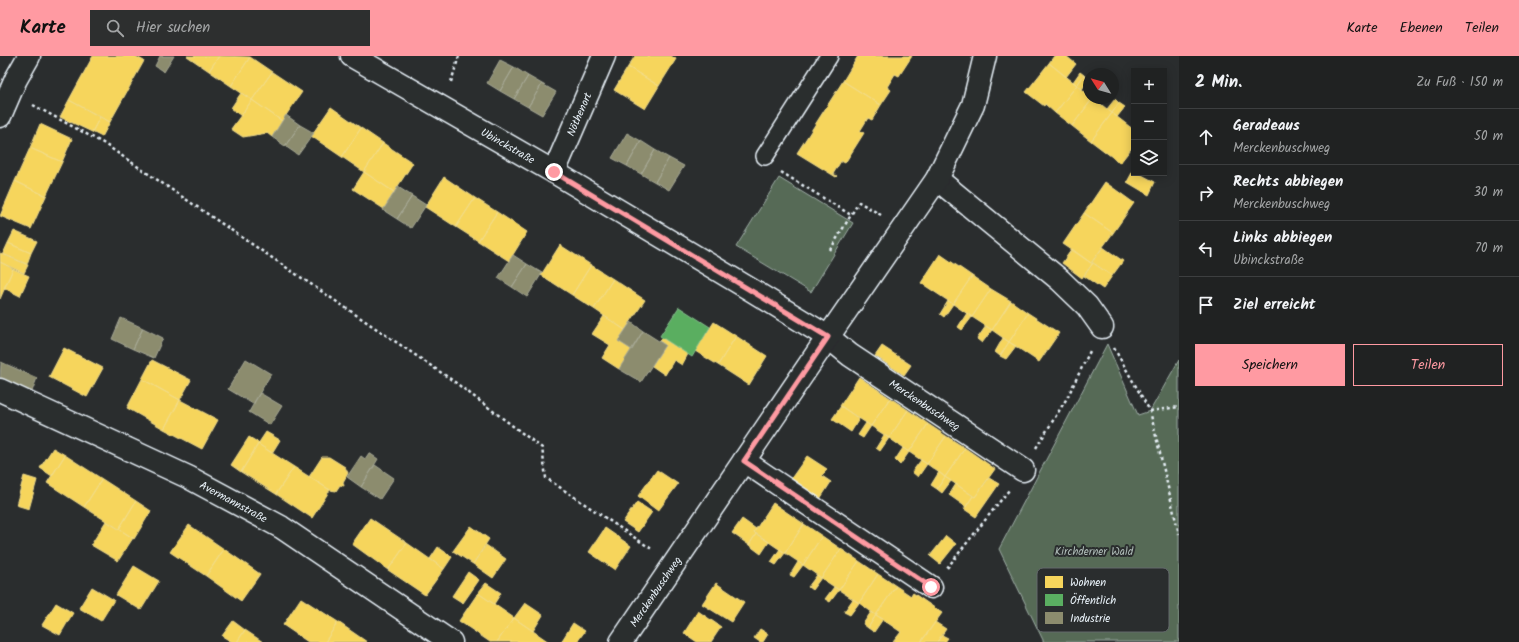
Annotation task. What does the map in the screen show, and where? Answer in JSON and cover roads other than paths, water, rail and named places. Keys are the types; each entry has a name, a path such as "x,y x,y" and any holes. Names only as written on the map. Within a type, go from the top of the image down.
{"street":[{"path":"0,116 29,56"},
{"name":"Ubinckstraße","path":"352,56 554,172 828,337"},
{"name":"Nöthenort","path":"554,172 604,56"},
{"name":"Merckenbuschweg","path":"621,642 937,179 973,105 985,56"},
{"path":"937,179 1060,280 1087,306 1102,327"},
{"name":"Merckenbuschweg","path":"828,337 850,355 1023,470"},
{"name":"Avermannstraße","path":"0,390 188,477 281,527 451,642"},
{"path":"744,461 931,587"}],"lane":[{"path":"765,156 829,56"}],"park label":[{"name":"Kirchderner Wald","path":"1094,551"}]}
